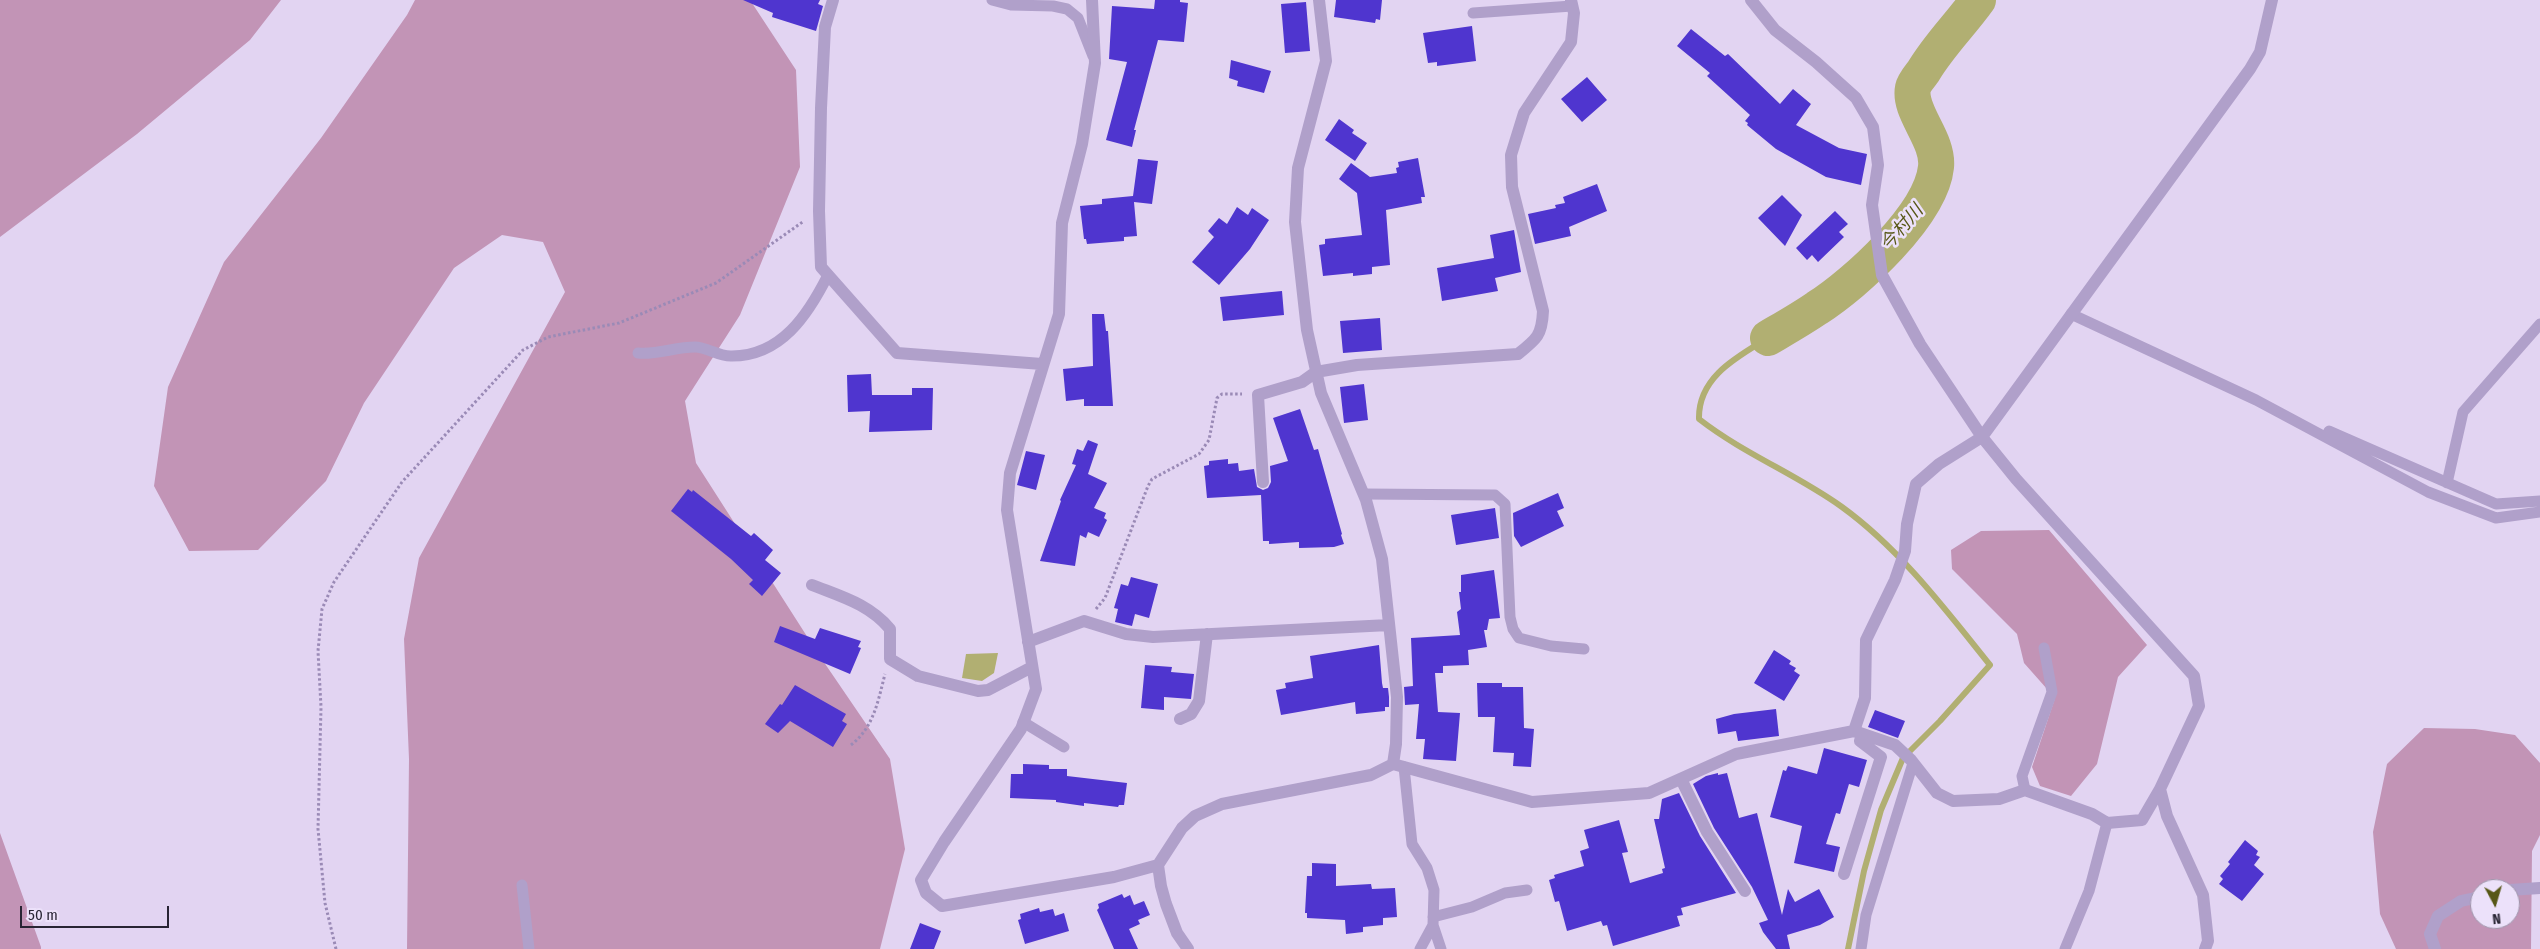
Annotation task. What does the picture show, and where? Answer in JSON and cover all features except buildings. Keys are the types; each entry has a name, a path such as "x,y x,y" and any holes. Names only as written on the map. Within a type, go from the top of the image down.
{"street":[{"path":"833,0 825,27 819,211 821,267 897,353 1042,364"},
{"path":"1092,0 1095,60 1082,144 1062,223 1059,314 1042,364 1010,473 1007,510 1036,689 1021,730 944,842 921,880 926,893 942,906 1114,877 1158,865"},
{"path":"1319,0 1326,61 1298,168 1296,222 1307,330 1316,372 1329,413 1364,494 1382,559 1397,697 1396,744 1399,766"},
{"path":"1188,949 1177,933 1166,904 1158,865 1182,828 1195,816 1222,804 1372,775 1399,766 1532,802 1649,793 1736,754 1858,732 1895,745 1912,761 1937,793 1953,801 2000,799 2025,790 2092,814 2107,823 2142,820 2160,789 2199,706 2194,676 2016,479 1982,437 1920,344 1882,275 1872,205 1878,165 1873,127 1856,98 1816,62 1775,30 1751,0"},
{"path":"1844,874 1881,757 1860,741 1858,732 1864,698 1866,640 1895,580 1905,551 1907,524 1916,484 1939,464 1982,437 2250,69 2260,52 2272,0"},
{"path":"1263,482 1258,395 1302,382 1316,372 1357,366 1518,354 1532,343 1542,330 1543,311 1512,187 1510,155 1524,113 1533,95 1572,42 1574,13 1572,3"},
{"path":"812,585 863,605 880,617 890,629 890,659 918,676 978,691 988,690 1032,666"},
{"path":"1028,642 1084,622 1126,634 1153,637 1389,625"},
{"path":"1180,719 1191,714 1199,702 1207,634"},
{"path":"1682,779 1707,832 1745,891"},
{"path":"2160,789 2168,816 2203,895 2208,941 2205,949"},
{"path":"2520,889 2540,888"},
{"path":"2435,949 2430,934 2438,916 2461,902 2470,899"}],"lane":[{"path":"992,0 1011,5 1053,6 1067,10 1078,18 1095,60"},
{"path":"1473,13 1572,3"},
{"path":"638,353 648,354 696,347 730,357 756,354 770,348 788,335 815,300 828,274"},
{"path":"2071,314 2256,400 2496,504 2540,501"},
{"path":"2447,482 2463,412 2540,324"},
{"path":"2256,400 2428,492 2496,518 2540,512"},
{"path":"1364,494 1496,495 1505,504 1510,617 1513,629 1519,638 1551,646 1584,649"},
{"path":"2025,790 2022,776 2052,692 2044,648"},
{"path":"1024,722 1064,747"},
{"path":"1860,949 1866,915 1912,761"},
{"path":"1399,766 1412,844 1427,868 1434,890 1433,921 1441,949"},
{"path":"2065,949 2089,891 2107,823"},
{"path":"522,885 529,949"},
{"path":"1420,949 1433,921 1505,893 1527,890"}],"path":[{"path":"336,949 324,903 318,829 321,707 318,651 322,609 334,582 402,482 523,350 548,337 620,323 716,283 819,211"},
{"path":"1084,622 1105,598 1152,479 1199,454 1209,440 1217,398 1222,394 1258,395"},
{"path":"851,745 862,736 872,720 890,659"}],"shaded area":[{"path":"0,0 281,0 250,40 137,134 0,237"},
{"path":"415,0 750,0 796,70 800,167 740,315 685,401 696,463 817,652 890,759 905,849 880,949 407,949 409,759 404,639 419,558 565,292 543,242 502,235 454,268 364,403 326,481 258,550 189,551 154,486 168,387 224,262 321,138 407,15"},
{"path":"2049,530 2147,645 2118,677 2097,764 2071,796 2040,786 2032,767 2055,698 2024,663 2017,634 1952,569 1951,550 1981,531"},
{"path":"998,653 994,673 982,681 962,678 966,654"},
{"path":"2424,728 2475,729 2515,735 2540,763 2540,835 2532,851 2531,949 2396,949 2380,914 2373,832 2387,764"},
{"path":"0,833 41,947 41,949 0,949"}],"waterway":[{"name":"今村川","path":"1768,338 1811,312 1851,282 1889,246 1921,206 1931,186 1936,167 1936,157 1929,136 1915,107 1913,88 1936,53 1978,0"},
{"path":"1768,338 1732,361 1712,380 1700,404 1699,419 1734,443 1807,484 1842,507 1863,524 1921,581 1990,665 1940,721 1903,758 1881,810 1864,871 1848,949"}]}
